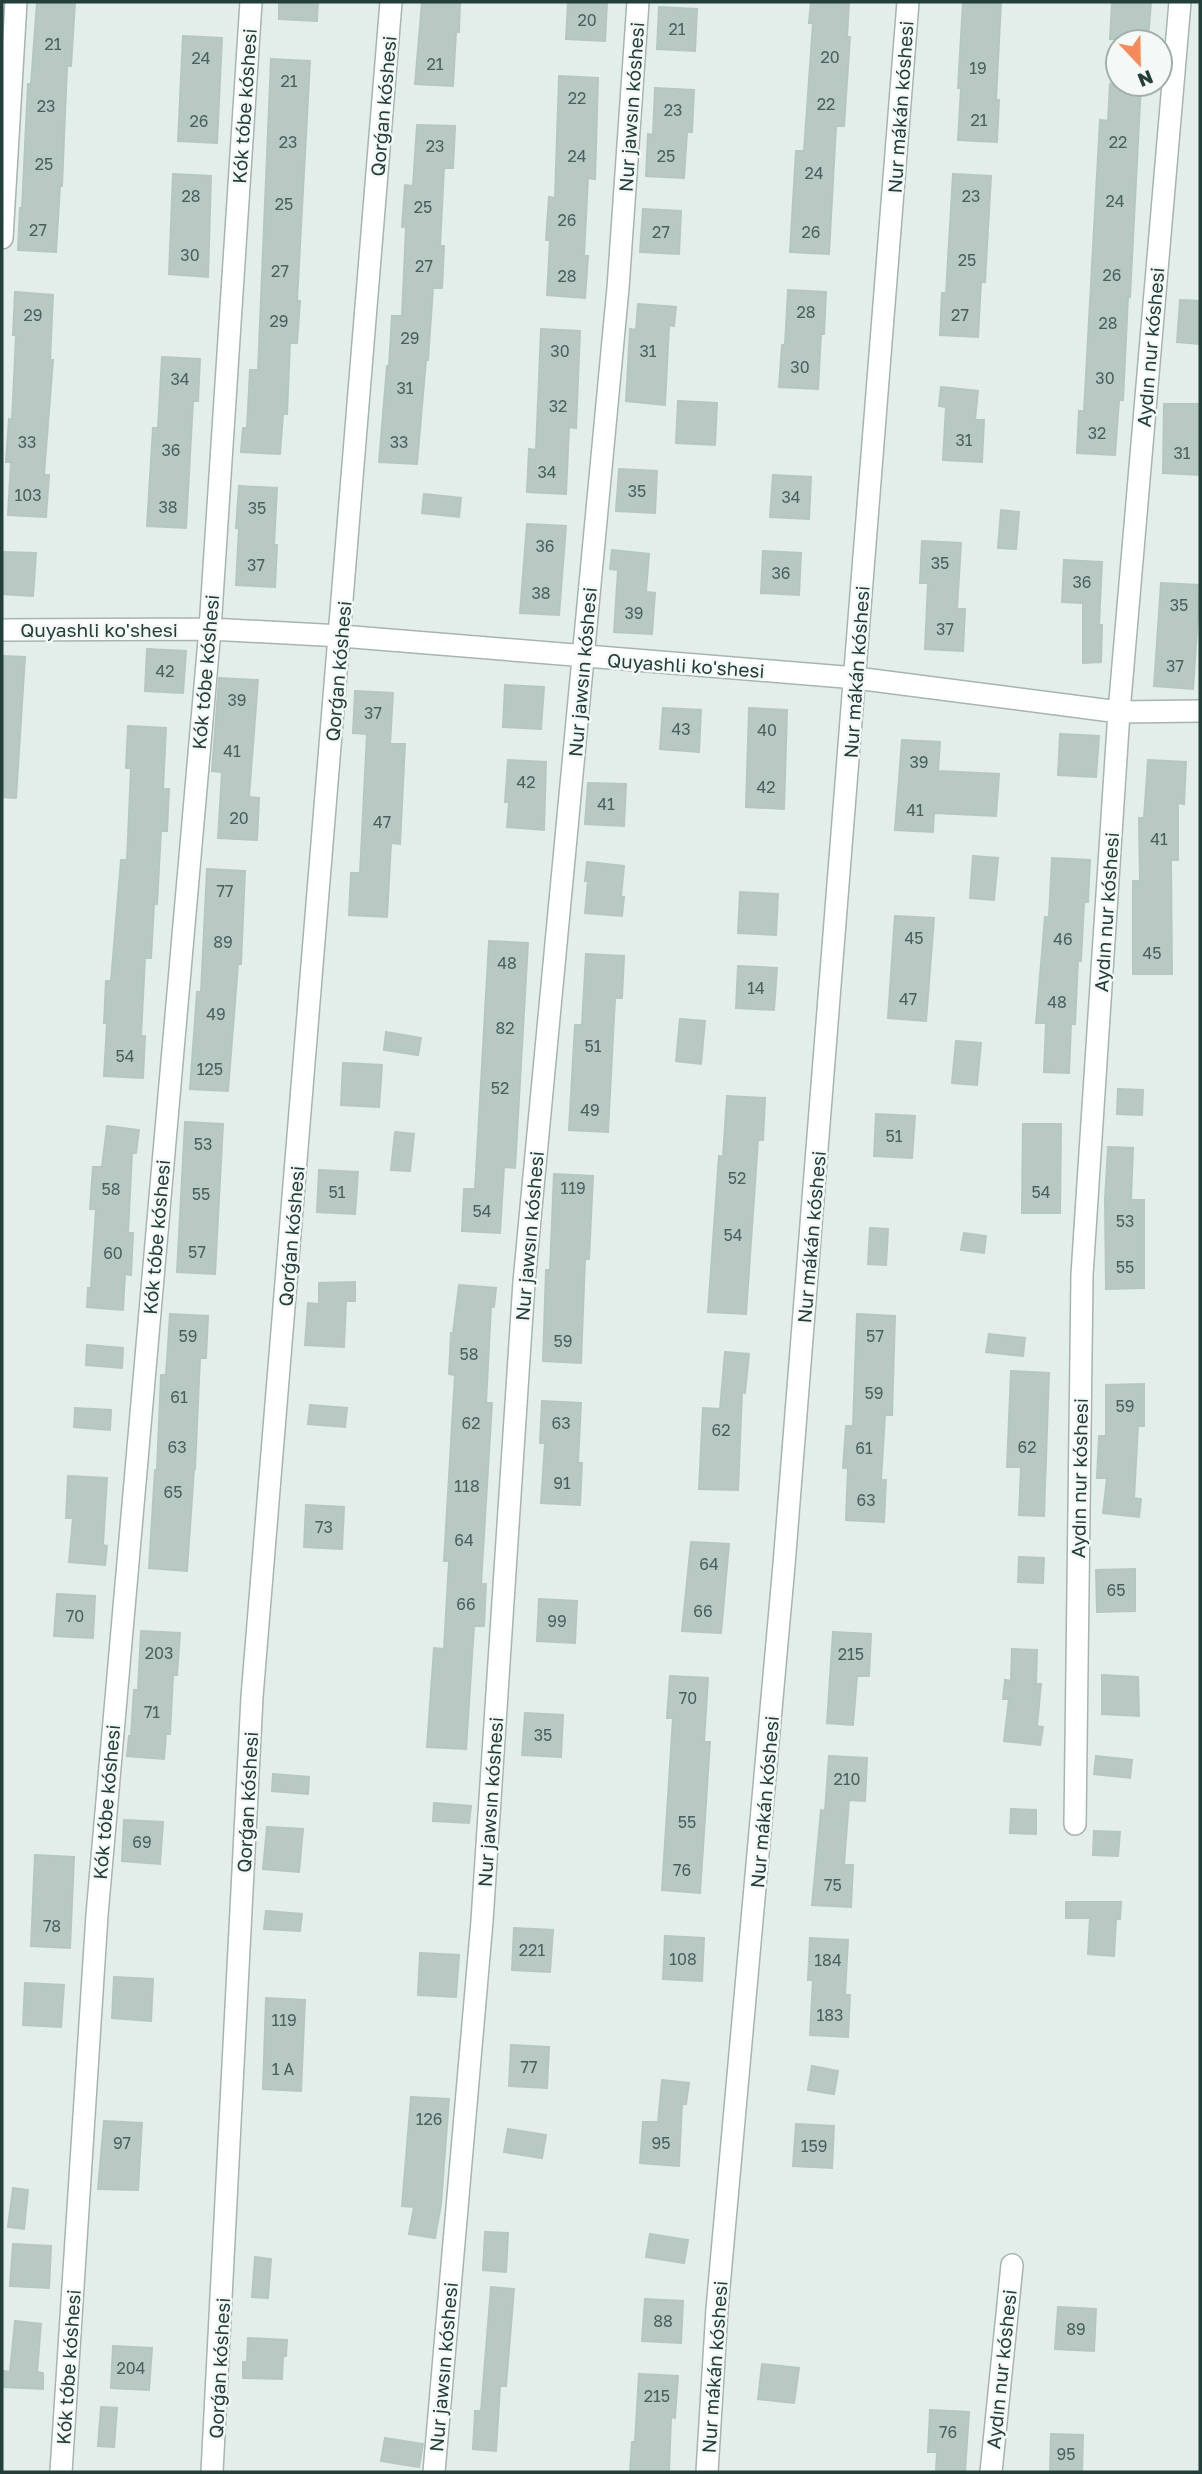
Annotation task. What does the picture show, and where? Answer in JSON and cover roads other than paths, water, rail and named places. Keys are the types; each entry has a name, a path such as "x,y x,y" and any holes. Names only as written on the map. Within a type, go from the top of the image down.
{"street":[{"path":"2,238 16,2"},
{"name":"Kók tóbe kóshesi","path":"61,2472 97,1915 210,629 251,2"},
{"name":"Qorǵan kóshesi","path":"212,2472 253,1697 391,2"},
{"name":"Nur jawsın kóshesi","path":"434,2472 482,1921 524,1282 618,288 638,2"},
{"name":"Nur mákán kóshesi","path":"707,2472 717,2309 783,1579 908,2"},
{"name":"Aydın nur kóshesi","path":"1075,1824 1082,1275 1119,712 1180,2"},
{"name":"Quyashli ko'shesi","path":"2,630 210,629 341,636 856,678 1119,712 1200,711"},
{"name":"Aydın nur kóshesi","path":"991,2472 1012,2265"}]}
